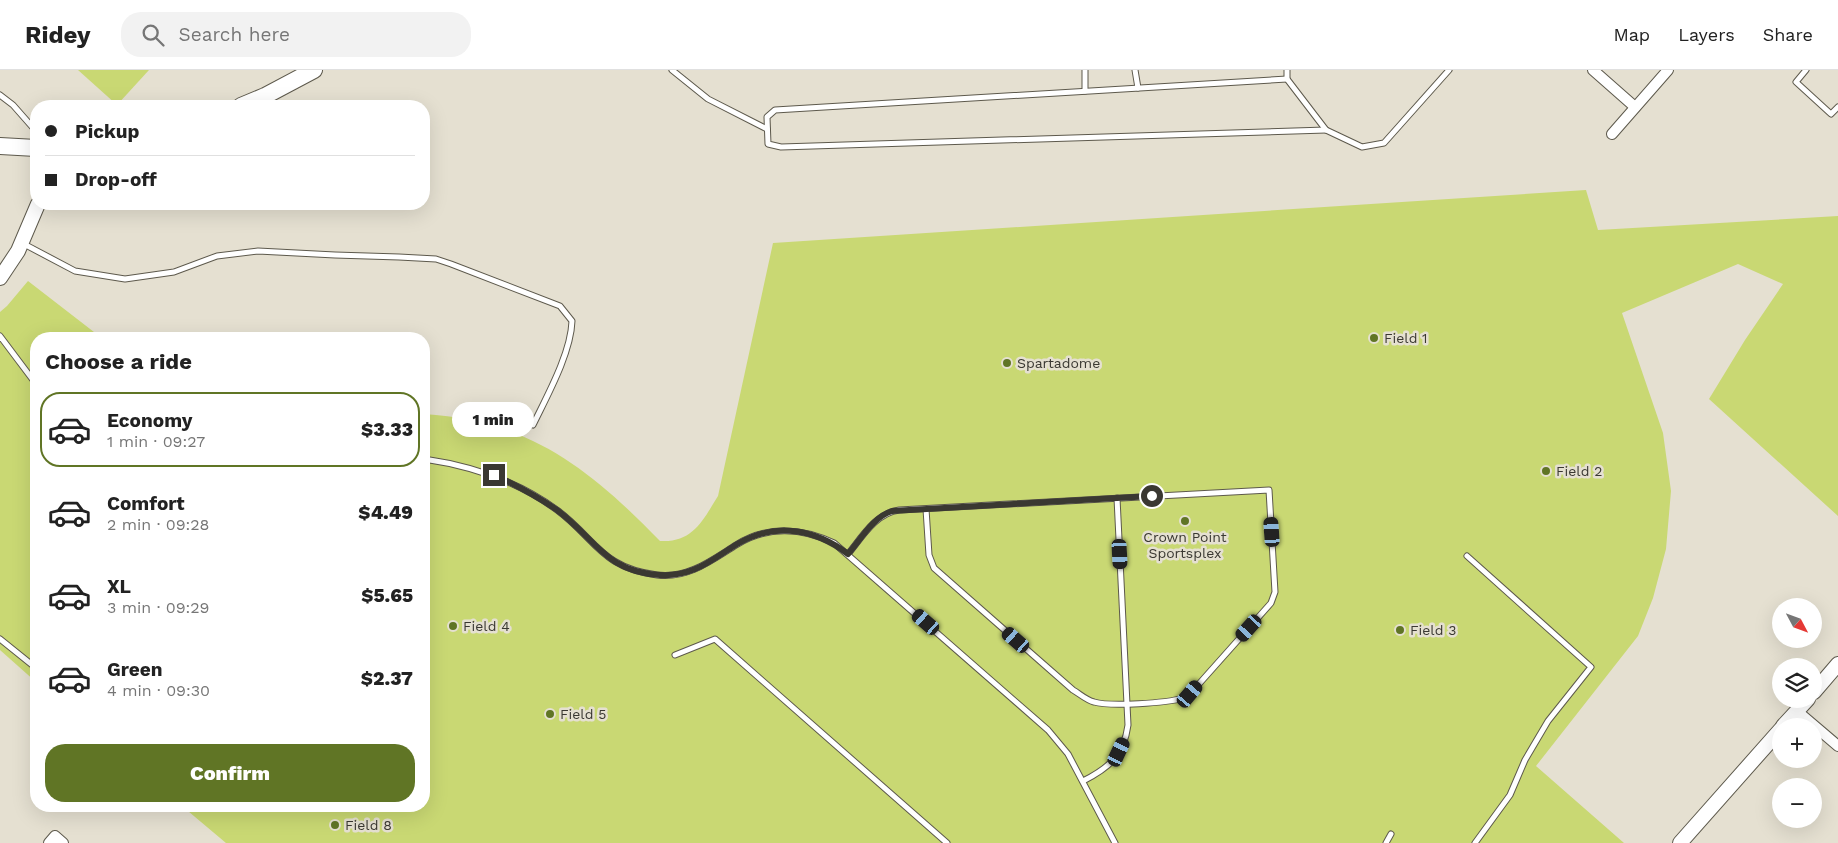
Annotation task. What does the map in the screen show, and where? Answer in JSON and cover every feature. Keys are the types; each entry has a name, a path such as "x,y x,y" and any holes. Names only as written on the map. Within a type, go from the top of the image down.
{"main road":[{"path":"255,100 314,70"},
{"path":"0,146 30,148"}],"street":[{"path":"1593,70 1636,107"},
{"path":"1612,134 1668,70"},
{"path":"0,278 22,243 36,210"},
{"path":"1822,683 1838,664"},
{"path":"1790,718 1800,708"},
{"path":"1797,711 1838,746"},
{"path":"1680,843 1772,738"},
{"path":"52,839 63,843"}],"lane":[{"path":"672,70 708,99 767,129"},
{"path":"1085,70 1085,91"},
{"path":"1135,70 1138,88"},
{"path":"1287,70 1287,78 1326,130"},
{"path":"1287,78 775,110 767,117 768,144 781,148 1326,130 1362,147 1384,143 1449,70"},
{"path":"1806,70 1796,82 1831,114 1838,107"},
{"path":"0,94 13,105 30,124"},
{"path":"22,243 75,271 125,279 174,272 217,256 258,251 316,255 399,257 436,260 451,264 560,306 572,321 570,338 550,390 533,425"},
{"path":"0,336 30,376"},
{"path":"430,460 471,468 515,485 558,511 605,556 615,562 646,573 662,575 692,571 750,538 778,530 808,533 834,544 848,554 1048,730 1068,754 1115,843"},
{"path":"848,554 885,514 899,510 926,508 1269,490 1275,592 1271,603 1190,694 1179,700 1103,704 1093,702 1073,690 942,576 930,562 926,508"},
{"path":"1083,781 1103,770 1115,759 1127,734 1128,703 1116,498"},
{"path":"1468,556 1591,667 1548,722 1525,760 1510,795 1475,843"},
{"path":"0,639 30,663"},
{"path":"675,656 715,640 947,843"},
{"path":"1386,843 1391,834"}],"green space":[{"path":"78,70 149,70 122,100 111,100"},
{"name":"Crown Point Sportsplex","path":"1586,190 1598,230 1838,216 1838,516 1709,399 1745,340 1783,284 1738,264 1622,313 1663,433 1671,491 1666,549 1653,598 1638,636 1536,766 1624,843 226,843 189,812 430,812 430,415 461,418 495,426 526,438 555,453 582,471 634,515 660,541 671,541 689,534 702,521 718,496 773,243"},
{"path":"28,281 94,332 30,332 30,677 0,650 0,312"}],"place":[{"name":"Field 1","path":"1374,338"},
{"name":"Spartadome","path":"1007,363"},
{"name":"Field 2","path":"1546,471"},
{"name":"Crown Point Sportsplex","path":"1185,521"},
{"name":"Field 4","path":"453,626"},
{"name":"Field 3","path":"1400,630"},
{"name":"Field 5","path":"550,714"},
{"name":"Field 8","path":"335,825"}],"route":[{"path":"494,475 515,485 558,511 605,556 615,562 646,573 662,575 692,571 705,566 750,538 778,530 808,533 834,544 848,554 878,519 892,511 1152,496"}]}
